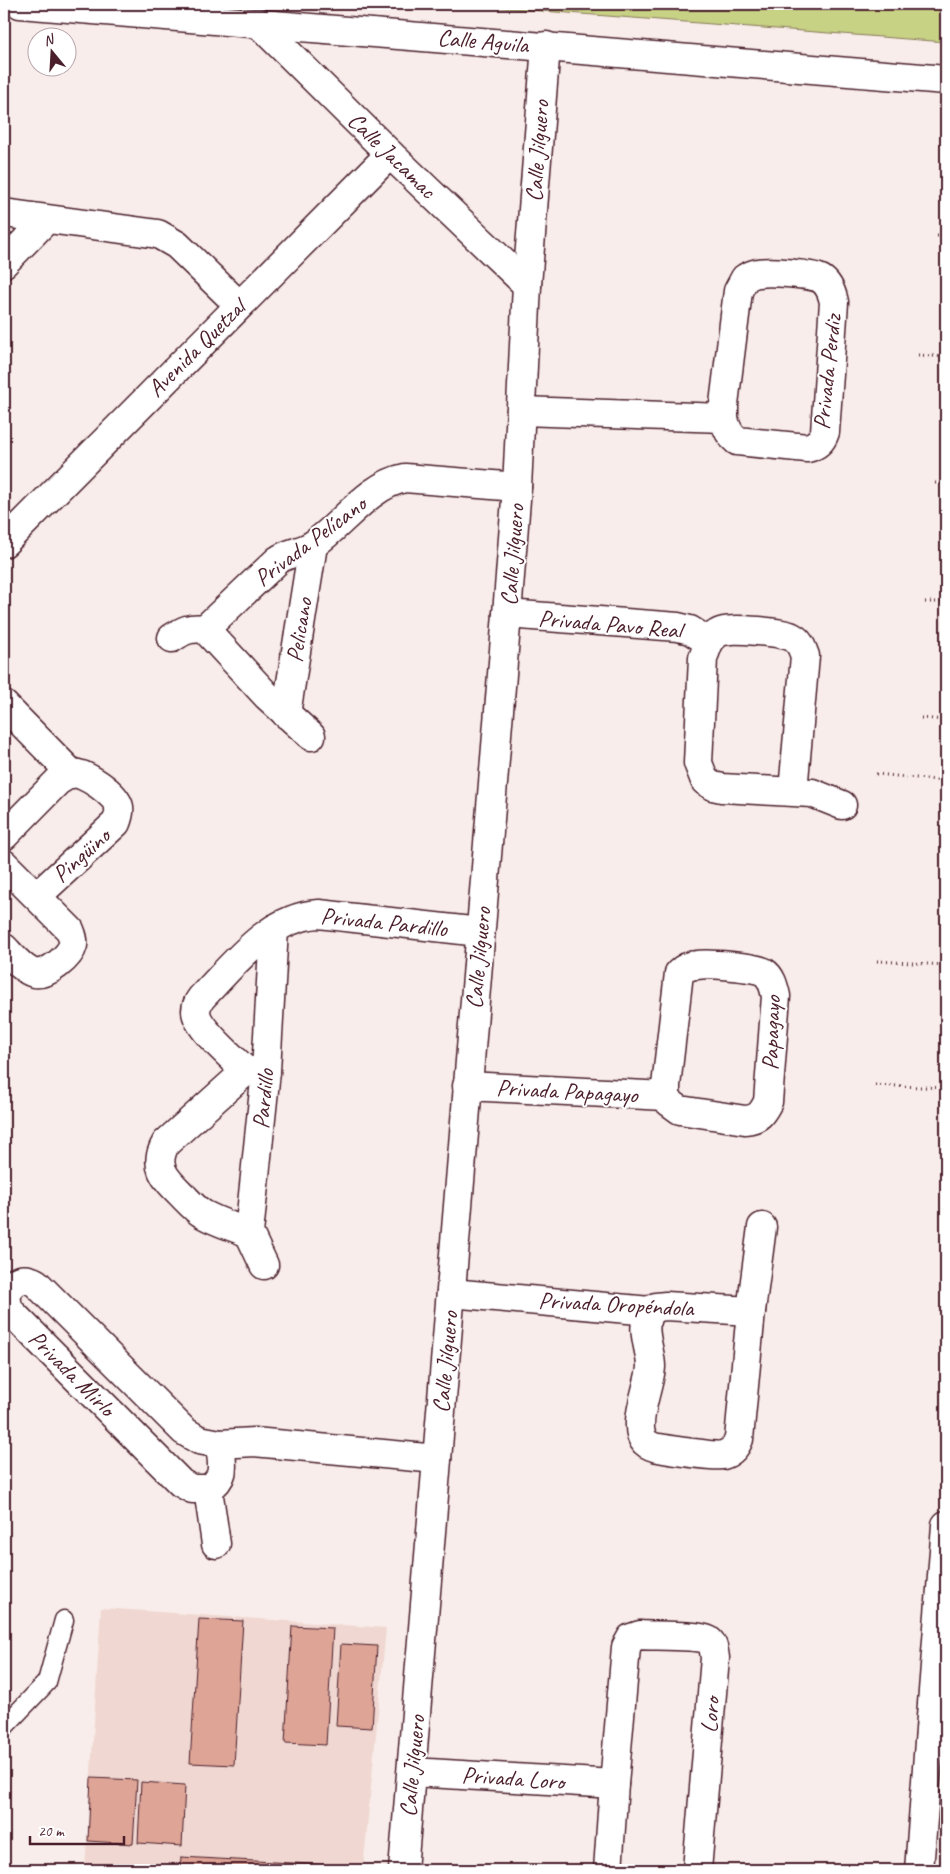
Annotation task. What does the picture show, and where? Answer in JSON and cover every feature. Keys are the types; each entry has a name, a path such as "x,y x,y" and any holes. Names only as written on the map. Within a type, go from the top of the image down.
{"street":[{"name":"Calle Aguila","path":"20,4 946,80"},
{"name":"Calle Jacamac","path":"258,23 390,154 527,285"},
{"name":"Calle Jilguero","path":"404,1870 507,614 521,411 527,285 546,46"},
{"name":"Avenida Quetzal","path":"4,543 390,154"},
{"path":"4,213 158,234 177,245 239,305"},
{"path":"4,263 46,220"},
{"name":"Privada Perdiz","path":"760,272 819,277 826,283 834,302 825,432 823,438 818,443 807,448 737,441 726,428 724,418 724,404 738,291 745,278 760,272"},
{"path":"521,411 724,418"},
{"name":"Privada Pelícano","path":"204,629 278,560 287,554 313,545 378,490 395,480 405,478 516,487"},
{"name":"Pelicano","path":"286,714 313,545"},
{"name":"Privada Pavo Real","path":"507,614 678,627 690,630 709,642"},
{"path":"172,638 186,629 204,629"},
{"name":"Pelicano","path":"204,629 267,696 311,736"},
{"name":"Privada Pavo Real","path":"793,791 805,656 802,646 791,637 778,633 725,630 715,635 709,642 703,658 698,763 705,781 713,786 722,788 793,791 818,795 842,804"},
{"path":"4,705 71,772 58,781 4,836"},
{"name":"Pingüino","path":"37,896 116,823 119,805 113,797 86,775 71,772"},
{"path":"4,864 70,930 73,942 69,952 50,971 40,974 29,972 4,948"},
{"name":"Privada Pardillo","path":"256,1071 202,1026 196,1012 197,1004 202,996 254,943 274,929 305,915 320,914 480,932"},
{"name":"Pardillo","path":"249,1233 256,1071 274,929"},
{"name":"Papagayo","path":"683,968 698,964 753,969 764,972 771,979 776,996 768,1102 760,1116"},
{"name":"Privada Papagayo","path":"683,968 679,973 677,984 666,1096 680,1110 745,1120 760,1116"},
{"path":"256,1071 166,1143 161,1152 160,1163 168,1180 195,1208 208,1216 249,1233 264,1265"},
{"name":"Privada Papagayo","path":"467,1086 666,1096"},
{"path":"650,1311 647,1316 645,1330 651,1368 640,1428 645,1442 657,1448 722,1455 734,1449 739,1439 751,1311 762,1226"},
{"name":"Privada Mirlo","path":"208,1490 192,1489 181,1483 10,1311 4,1296 14,1281 31,1280 36,1283 184,1430 199,1440 220,1444 254,1442 437,1459"},
{"name":"Privada Oropéndola","path":"451,1292 650,1311 656,1307 666,1306 751,1311"},
{"path":"216,1544 208,1490 220,1480 222,1473 220,1444"},
{"path":"919,1870 946,1525"},
{"name":"Loro","path":"614,1784 626,1647 630,1638 640,1635 702,1638 712,1644 715,1658 697,1870"},
{"name":"Privada Loro","path":"412,1772 614,1784"},
{"path":"608,1870 614,1784"}],"lane":[{"path":"4,1727 47,1682 64,1620"}],"path":[{"path":"937,236 946,236"},
{"path":"918,355 946,357"},
{"path":"935,483 946,484"},
{"path":"925,602 946,602"},
{"path":"921,718 946,720"},
{"path":"876,774 946,781"},
{"path":"876,961 946,965"},
{"path":"875,1085 946,1088"}],"shaded area":[{"path":"101,1608 386,1628 363,1870 85,1870"}],"green space":[{"path":"451,4 946,4 946,42"}],"building":[{"path":"199,1619 243,1621 234,1765 190,1763"},
{"path":"292,1626 333,1628 326,1745 285,1743"},
{"path":"341,1644 377,1646 372,1728 336,1726"},
{"path":"91,1778 137,1780 133,1844 88,1841"},
{"path":"141,1782 185,1785 182,1846 138,1843"},
{"path":"181,1857 329,1865 329,1870 180,1870"}]}
